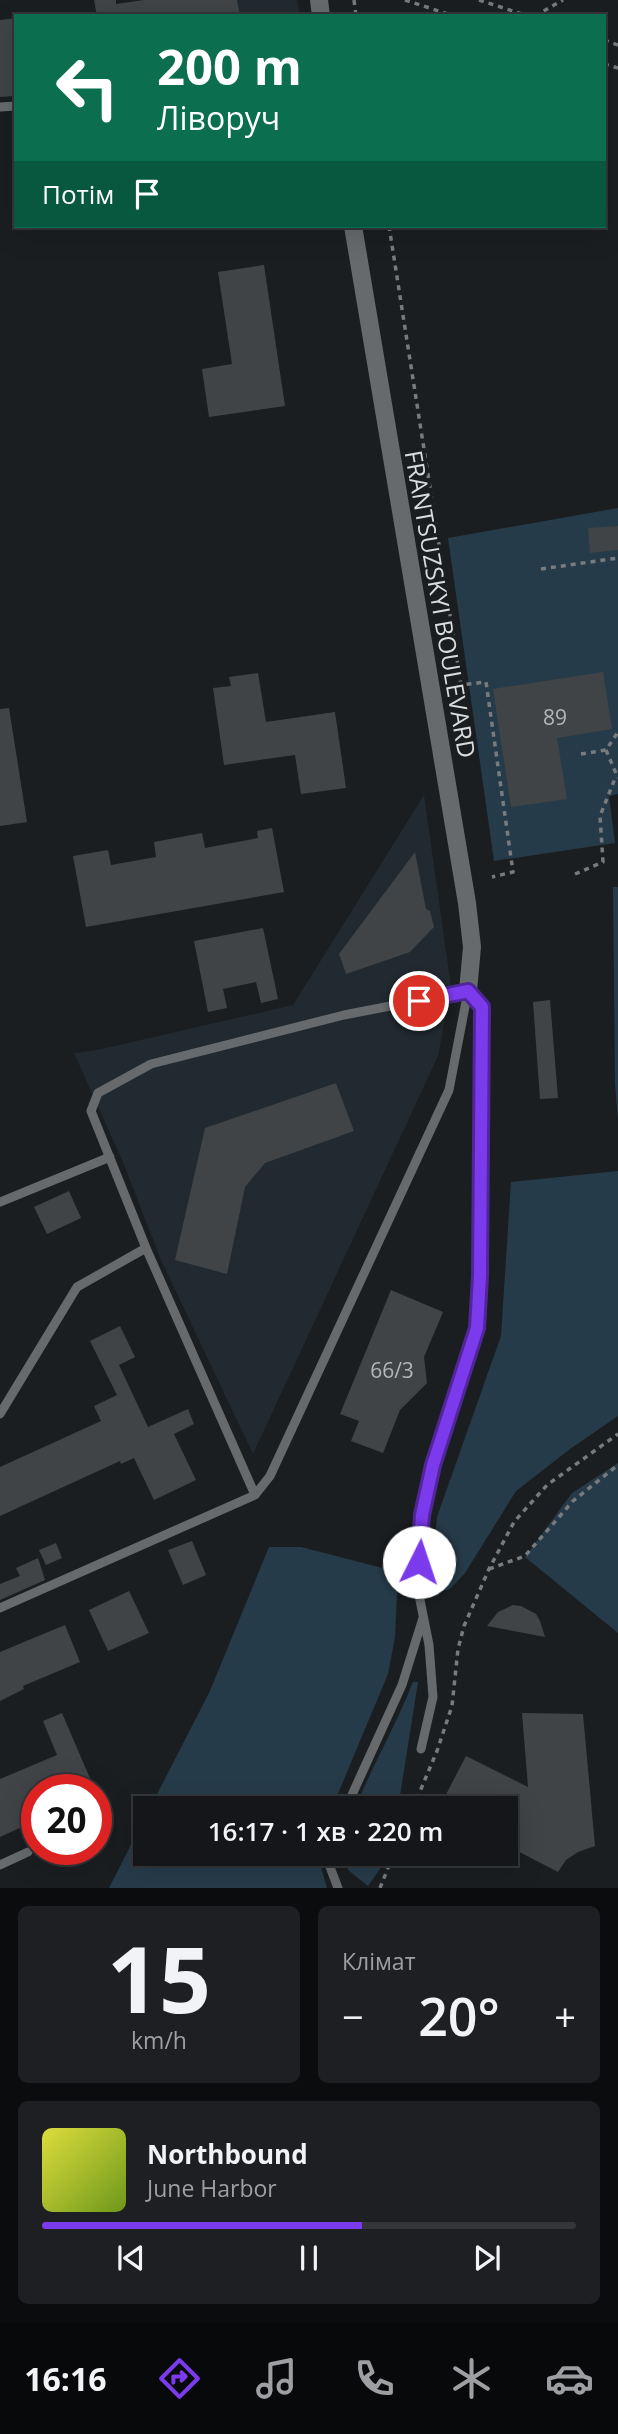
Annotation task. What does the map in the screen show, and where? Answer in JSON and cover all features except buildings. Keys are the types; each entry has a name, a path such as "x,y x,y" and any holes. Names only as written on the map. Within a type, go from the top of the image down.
{"street":[{"name":"FRANTSUZSKYI BOULEVARD","path":"353,228 467,903 472,947 468,991"}],"lane":[{"path":"255,1495 146,1248 91,1111 98,1094 150,1064 344,1015 468,991"},
{"path":"0,1608 255,1495 270,1476 449,1090 468,991"},
{"path":"421,1749 433,1698 429,1645 417,1585 422,1515 433,1465 477,1328 480,1276 482,1007 468,991"},
{"path":"0,1202 110,1157"},
{"path":"0,1414 77,1286 146,1248"},
{"path":"351,1796 402,1685 424,1616"},
{"path":"0,1865 21,1855"},
{"path":"330,1866 338,1888"}],"path":[{"path":"405,0 448,14"},
{"path":"479,0 522,14"},
{"path":"538,14 564,0"},
{"path":"389,228 461,685 486,682 513,872 492,877"},
{"path":"541,569 618,558"},
{"path":"581,754 606,750 618,732"},
{"path":"575,874 603,862 600,816 617,777 606,750"},
{"path":"419,1796 452,1706 457,1649 464,1626 489,1569 514,1522 547,1485 618,1434"},
{"path":"489,1569 525,1556 573,1501 618,1465"},
{"path":"380,1888 389,1866"}],"shaded area":[{"path":"159,0 297,0 300,14 162,14"},
{"path":"618,508 618,794 609,796 615,843 494,861 448,538"},
{"path":"424,795 451,987 438,1056 253,1454 161,1260 125,1167 74,1053 293,1005"},
{"path":"613,887 618,887 618,1121 615,1084"},
{"path":"618,1171 618,1416 516,1491 465,1573 450,1589 443,1591 437,1578 434,1549 437,1517 501,1336 511,1182"},
{"path":"618,1463 618,1633 525,1557 572,1493"},
{"path":"269,1547 301,1547 398,1572 395,1637 388,1674 337,1796 156,1796 210,1691"},
{"path":"413,1682 418,1682 400,1796 360,1796 369,1776"},
{"path":"133,1841 133,1866 321,1866 327,1888 109,1888"},
{"path":"347,1866 382,1866 368,1886 348,1870"}],"route":[{"path":"419,1001 468,991 482,1007 480,1276 477,1328 433,1465 422,1515 419,1562"}]}
